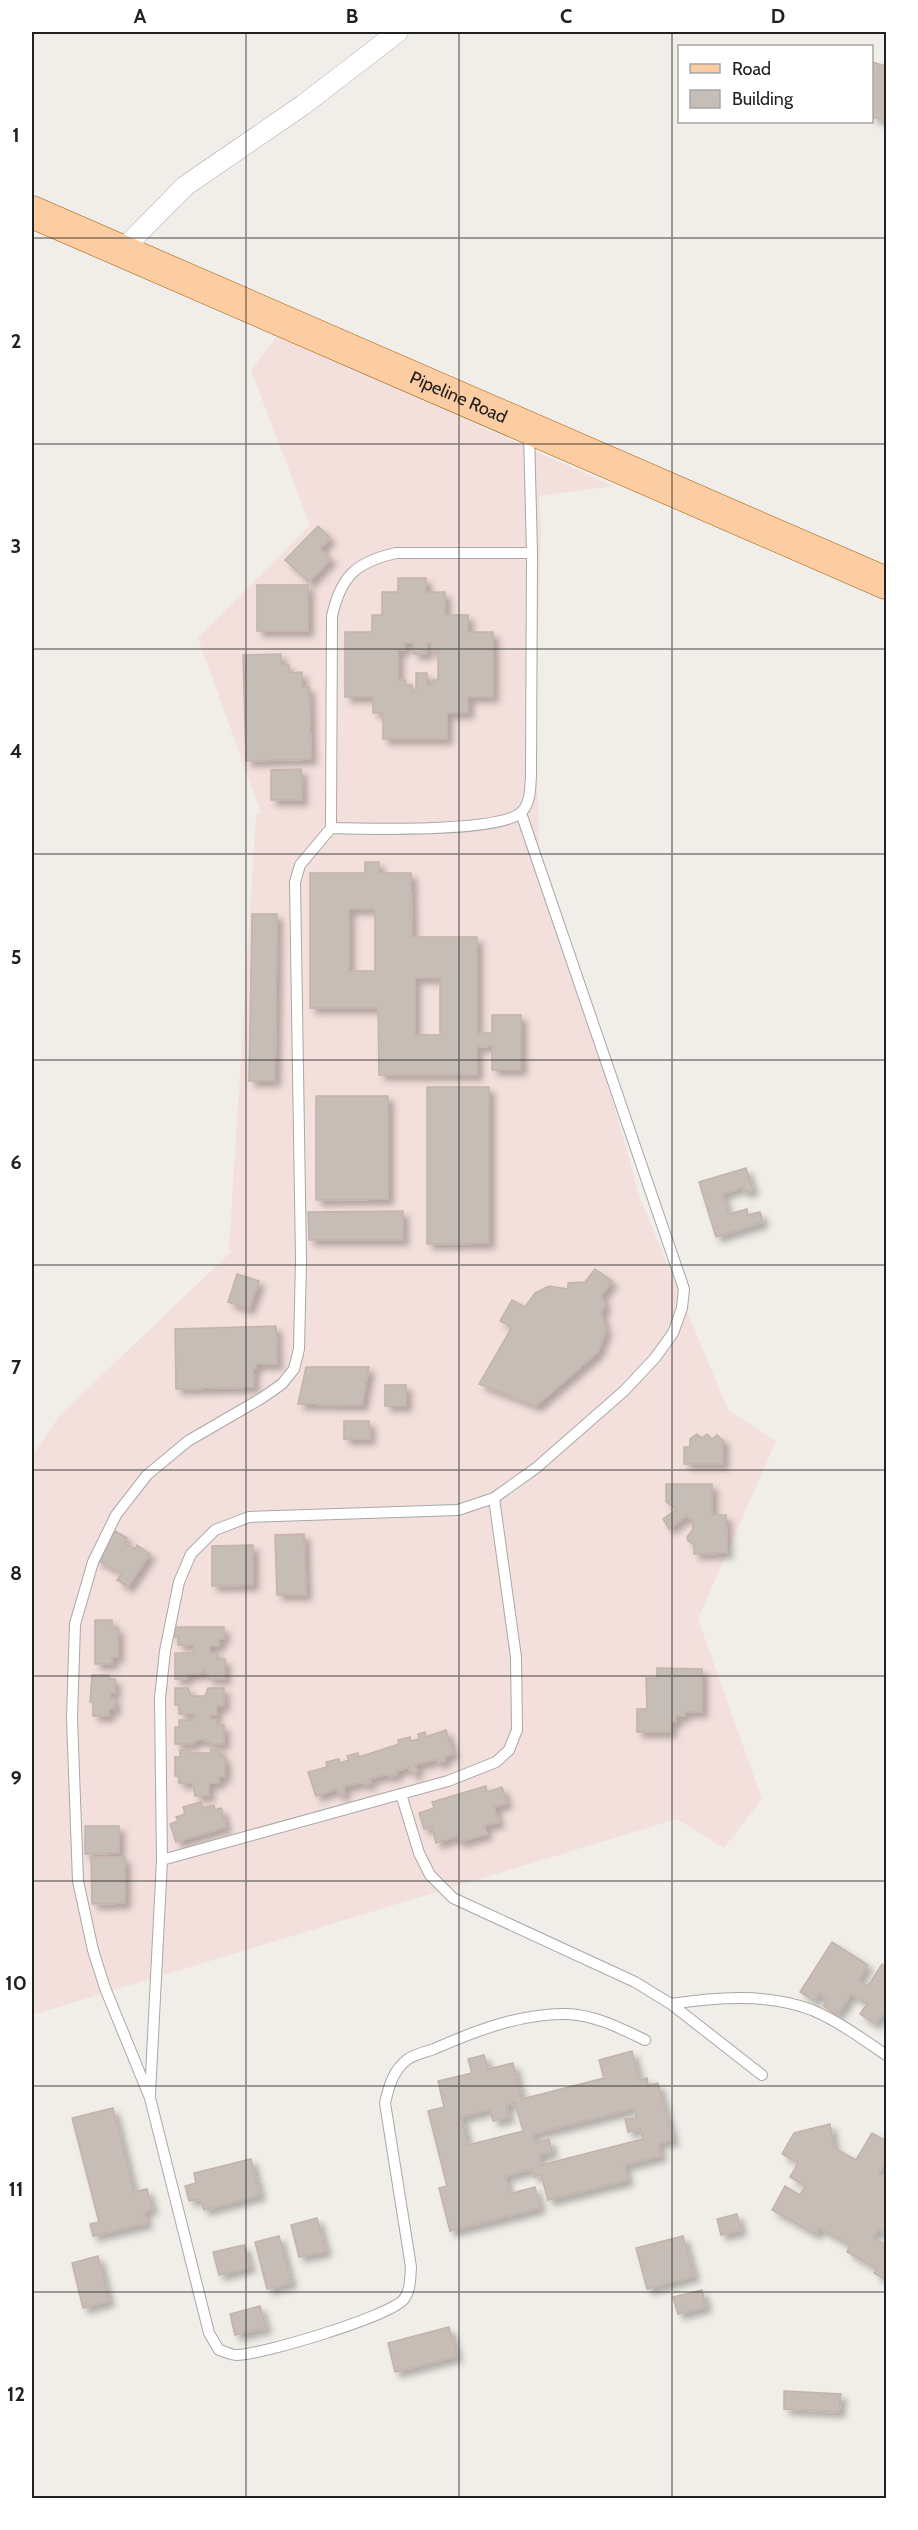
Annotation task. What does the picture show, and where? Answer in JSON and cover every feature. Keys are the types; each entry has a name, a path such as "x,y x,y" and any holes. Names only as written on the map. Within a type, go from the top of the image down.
{"main road":[{"name":"Pipeline Road","path":"32,198 314,328"},
{"name":"Pipeline Road","path":"32,212 886,568"},
{"name":"Pipeline Road","path":"530,421 886,583"}],"street":[{"path":"130,242 185,186 303,105 398,32"}],"lane":[{"path":"331,828 385,829 465,825 508,820 521,813 529,800 532,553 530,421"},
{"path":"532,553 396,553 375,558 356,567 337,594 332,616 331,828 300,865 295,882 301,1260 299,1349 294,1369 282,1384 188,1441 147,1474 116,1515 97,1552 75,1624 72,1718 78,1881 93,1950 105,1988 150,2098 209,2333 219,2350 236,2355 310,2338 377,2316 404,2300 410,2286 411,2267 385,2103 394,2073 408,2059 460,2037 526,2017 547,2015 568,2014 602,2020 645,2040"},
{"path":"150,2098 162,1860 160,1698 165,1651 179,1582 192,1554 215,1530 249,1517 458,1510 494,1498 536,1467 624,1391 655,1358 673,1334 682,1308 684,1289 521,813"},
{"path":"162,1860 448,1781 496,1762 509,1750 517,1730 516,1657 494,1498"},
{"path":"402,1794 430,1875 453,1898 635,1982 671,2004 762,2075"},
{"path":"671,2004 739,1997 782,2002 812,2010 851,2031 886,2055"}],"shaded area":[{"path":"278,335 613,486 539,496 541,530 536,708 539,850 578,976 640,1198 728,1410 776,1441 698,1619 762,1799 724,1848 677,1819 32,2015 32,1456 60,1415 233,1250 229,1250 256,813 261,813 198,638 310,525 251,370"}],"building":[{"path":"873,62 886,66 886,121 873,117"},
{"path":"318,526 330,538 320,549 331,559 309,582 285,560"},
{"path":"398,578 426,578 426,592 445,592 445,615 468,615 468,632 493,632 493,697 468,697 468,713 447,713 447,739 383,739 383,713 373,713 373,697 345,697 345,632 372,632 372,615 382,615 382,592 398,592","holes":["405,643 413,643 413,654 427,654 427,643 431,643 431,651 438,651 438,680 433,680 433,685 427,685 427,673 416,673 416,692 412,692 412,685 405,685 405,680 398,680 398,650 405,650"]},
{"path":"257,585 308,585 308,631 257,631"},
{"path":"281,654 281,665 289,665 290,673 302,672 302,687 309,687 311,759 246,761 243,655"},
{"path":"301,769 302,800 271,800 271,770"},
{"path":"365,862 379,862 379,873 411,873 412,937 477,937 477,1033 492,1033 492,1015 521,1015 521,1070 492,1070 492,1046 477,1047 477,1075 379,1075 378,1008 310,1008 310,873 365,873","holes":["349,909 375,909 375,971 349,971","415,978 440,978 440,1035 415,1035"]},
{"path":"252,914 277,914 275,1081 249,1081"},
{"path":"427,1087 489,1087 489,1243 427,1244"},
{"path":"316,1096 388,1096 388,1199 316,1200"},
{"path":"746,1168 753,1190 744,1192 743,1187 722,1194 729,1214 747,1209 748,1215 760,1212 763,1222 716,1237 699,1182"},
{"path":"403,1211 403,1240 309,1240 308,1212"},
{"path":"595,1269 612,1281 601,1296 605,1305 601,1313 606,1330 598,1352 536,1406 479,1384 512,1327 500,1321 512,1300 525,1307 535,1293 549,1286 568,1289 568,1283 585,1282"},
{"path":"237,1274 259,1281 249,1309 228,1302"},
{"path":"276,1326 277,1364 256,1364 256,1369 253,1369 254,1387 176,1389 175,1329"},
{"path":"306,1367 369,1367 362,1405 298,1404"},
{"path":"385,1385 406,1385 406,1406 385,1406"},
{"path":"344,1421 369,1421 370,1439 344,1439"},
{"path":"697,1434 702,1438 707,1434 712,1439 717,1435 723,1440 723,1464 684,1464 684,1447 690,1447 690,1439"},
{"path":"666,1484 712,1484 712,1515 726,1515 727,1553 694,1554 694,1545 688,1541 687,1537 693,1529 693,1520 686,1516 669,1529 663,1519 677,1509 666,1502"},
{"path":"115,1531 127,1538 124,1543 135,1549 137,1545 150,1554 128,1587 117,1580 122,1573 96,1560"},
{"path":"304,1534 306,1595 277,1595 275,1535"},
{"path":"253,1545 253,1585 212,1586 212,1546"},
{"path":"95,1620 112,1620 112,1628 118,1628 118,1657 112,1657 112,1664 95,1664"},
{"path":"173,1627 224,1627 224,1639 219,1639 219,1646 210,1646 210,1653 217,1653 217,1659 225,1659 225,1679 208,1679 208,1673 205,1673 205,1670 203,1673 187,1675 187,1679 175,1679 175,1653 194,1653 194,1645 178,1645 178,1637 173,1637"},
{"path":"657,1668 702,1669 702,1712 685,1712 685,1716 676,1716 676,1722 671,1722 671,1732 637,1732 637,1709 647,1709 646,1678 657,1678"},
{"path":"92,1675 109,1675 109,1679 115,1679 115,1693 110,1693 110,1699 115,1698 115,1709 109,1709 109,1716 93,1716 93,1702 90,1702"},
{"path":"175,1688 188,1688 191,1696 205,1696 208,1688 224,1688 224,1706 217,1706 217,1715 211,1715 211,1719 217,1719 217,1725 224,1725 224,1744 211,1744 205,1740 197,1740 193,1744 175,1744 175,1727 179,1727 179,1720 194,1720 194,1714 179,1714 179,1705 175,1705"},
{"path":"446,1730 453,1754 444,1757 445,1761 438,1763 437,1759 415,1765 418,1772 411,1774 409,1767 396,1771 397,1774 389,1777 388,1774 369,1779 371,1783 364,1785 363,1782 343,1787 345,1794 339,1796 337,1789 316,1796 308,1772 327,1767 326,1762 339,1759 340,1763 349,1760 347,1756 358,1753 359,1757 399,1744 398,1740 410,1737 411,1741 419,1739 418,1734 425,1732 426,1737"},
{"path":"211,1749 220,1749 220,1757 225,1757 225,1777 219,1777 219,1783 209,1783 209,1796 195,1796 193,1783 179,1783 179,1776 175,1776 175,1757 180,1757 180,1750 190,1750 190,1753 211,1753"},
{"path":"486,1786 487,1792 502,1787 507,1803 494,1807 499,1822 484,1826 487,1834 459,1842 458,1836 436,1843 432,1827 424,1829 419,1813 434,1808 432,1802"},
{"path":"201,1802 203,1808 214,1805 215,1810 221,1808 226,1827 176,1842 170,1824 178,1821 176,1817 185,1814 183,1807"},
{"path":"85,1826 119,1826 119,1853 85,1854"},
{"path":"91,1857 125,1857 125,1903 92,1904"},
{"path":"832,1942 868,1965 858,1980 868,1986 882,1964 886,1967 886,2017 882,2014 875,2024 860,2014 867,2004 851,1994 837,2015 823,2006 827,1999 819,1994 814,2001 800,1992"},
{"path":"632,2051 639,2080 647,2078 648,2085 658,2083 673,2140 658,2143 661,2156 624,2165 628,2180 548,2200 541,2175 534,2177 532,2169 505,2176 509,2194 535,2187 540,2208 450,2231 439,2188 447,2186 428,2111 444,2107 438,2081 472,2073 468,2059 484,2055 488,2069 513,2063 522,2099 604,2078 599,2060","holes":["515,2103 523,2131 468,2145 461,2117 490,2109 493,2121 509,2117 506,2105","635,2108 636,2118 625,2119 628,2132 640,2129 643,2139 541,2165 539,2155 552,2152 549,2139 535,2143 533,2134"]},
{"path":"113,2108 134,2192 147,2189 152,2209 144,2211 147,2223 93,2236 90,2224 99,2222 72,2118"},
{"path":"830,2124 834,2148 856,2160 872,2133 886,2141 886,2159 878,2174 886,2179 886,2234 878,2229 873,2238 886,2245 886,2280 874,2273 877,2269 847,2252 850,2245 819,2228 815,2234 772,2210 785,2186 800,2195 805,2186 790,2177 798,2163 782,2154 794,2133"},
{"path":"251,2159 260,2195 204,2210 200,2199 189,2201 185,2186 196,2183 194,2173"},
{"path":"737,2214 741,2230 721,2235 717,2219"},
{"path":"317,2218 326,2251 299,2257 291,2225"},
{"path":"279,2236 291,2283 267,2289 255,2242"},
{"path":"683,2236 694,2276 647,2289 636,2248"},
{"path":"244,2245 250,2267 219,2275 213,2252"},
{"path":"98,2256 109,2301 83,2308 72,2263"},
{"path":"702,2290 706,2307 678,2314 673,2297"},
{"path":"260,2306 266,2328 235,2335 230,2314"},
{"path":"449,2327 457,2356 395,2372 388,2343"},
{"path":"784,2391 841,2394 839,2412 784,2409"}]}
